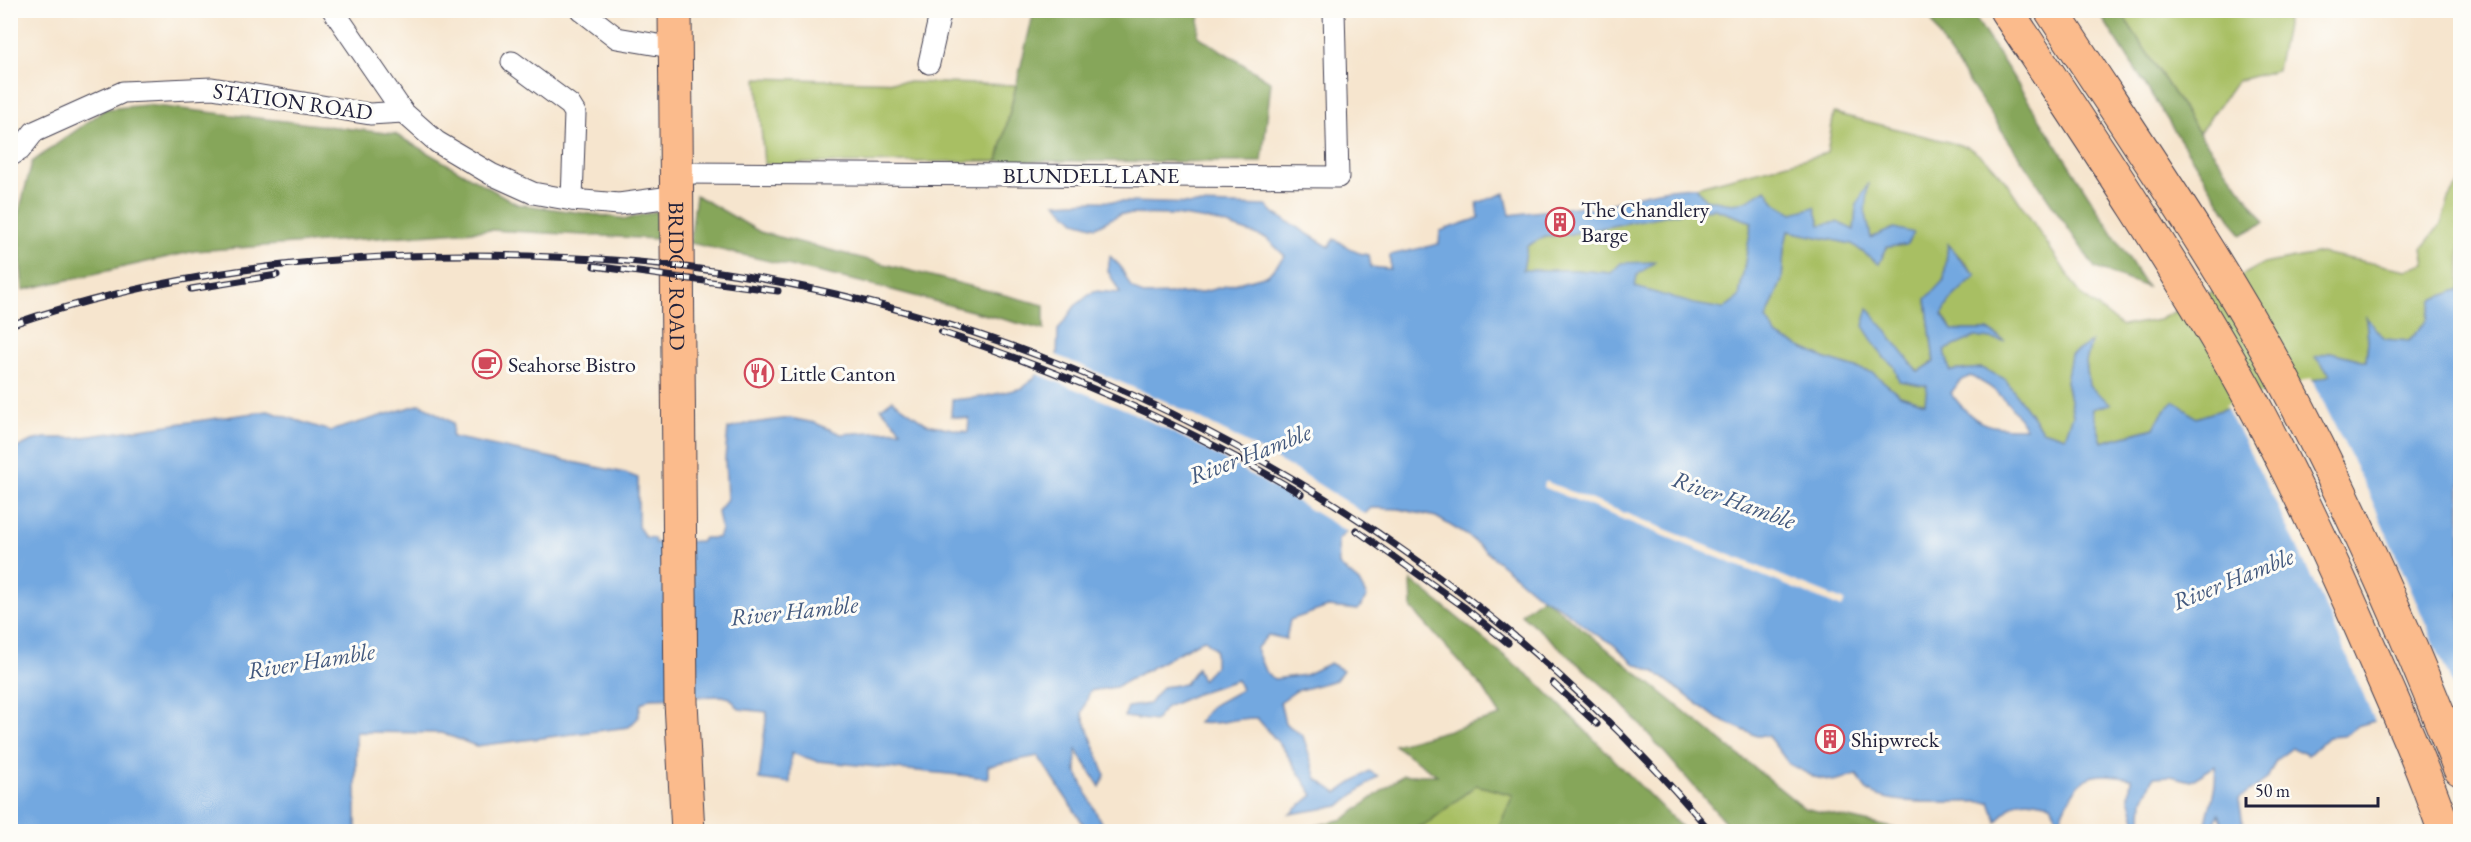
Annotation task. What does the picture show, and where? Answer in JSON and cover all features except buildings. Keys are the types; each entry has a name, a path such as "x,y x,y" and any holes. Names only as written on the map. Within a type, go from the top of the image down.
{"main road":[{"name":"BRIDGE ROAD","path":"675,10 681,702 688,831"},
{"path":"2006,10 2169,262 2233,367 2308,512 2384,679 2445,831"},
{"path":"2051,10 2202,241 2277,369 2342,494 2394,607 2460,769"}],"street":[{"path":"333,10 403,112 437,142 491,174 533,193 572,200 619,204 678,184"},
{"path":"581,10 617,38 676,48"},
{"path":"929,63 942,10"},
{"name":"BLUNDELL LANE","path":"678,184 1338,177 1334,10"},
{"path":"512,62 570,105 575,113 572,200"},
{"name":"STATION ROAD","path":"15,153 34,132 123,92 212,88 370,114 403,112"}],"green space":[{"path":"1034,11 1200,11 1198,36 1271,82 1262,162 998,161"},
{"path":"1927,11 1971,11 2147,287 2095,268 1944,45"},
{"path":"2098,11 2120,11 2199,133 2265,222 2241,235"},
{"path":"2120,11 2289,11 2277,70 2237,81 2199,133"},
{"path":"757,78 1016,85 998,161 764,164"},
{"path":"147,105 395,134 517,204 627,219 657,211 656,239 490,230 195,251 23,290 17,220 32,162 106,109"},
{"path":"1834,113 1968,147 1989,162 2005,180 2081,295 2122,326 2159,320 2263,264 2321,253 2407,270 2425,264 2422,248 2441,224 2449,199 2460,181 2460,289 2432,300 2427,320 2409,341 2384,339 2366,318 2368,341 2366,361 2331,352 2316,357 2331,375 2196,418 2162,413 2154,428 2102,442 2092,409 2110,404 2089,386 2086,362 2090,343 2066,381 2073,415 2065,438 2042,430 2005,379 1982,368 1950,371 1945,350 1975,337 2004,340 1988,330 1952,330 1942,314 1951,299 1976,275 1948,244 1944,280 1926,300 1934,361 1919,372 1896,346 1883,357 1928,386 1925,403 1900,395 1873,373 1826,359 1777,336 1765,319 1782,280 1788,231 1852,244 1879,264 1887,247 1906,245 1913,233 1894,229 1871,238 1865,210 1867,185 1856,207 1854,230 1820,225 1815,207 1793,214 1774,202 1766,189 1749,200 1731,204 1705,199 1696,187 1827,153"},
{"path":"696,195 760,232 1044,305 1044,330 869,284 690,243"},
{"path":"1715,209 1752,222 1739,297 1723,309 1694,305 1634,287 1636,275 1653,262 1611,273 1576,270 1523,271 1527,246 1545,236 1565,235 1688,211"},
{"path":"1411,580 1538,683 1685,831 1497,831 1513,795 1476,785 1425,825 1394,832 1294,831 1344,819 1403,775 1437,775 1394,745 1501,716 1483,688 1412,609"},
{"path":"1543,597 1804,808 1906,831 1733,831 1616,697 1521,614"},
{"path":"1476,785 1514,795 1497,831 1394,832 1425,825"}],"water":[{"name":"River Hamble","path":"1868,183 1865,210 1871,238 1894,228 1914,233 1906,245 1887,247 1879,264 1852,244 1788,231 1782,280 1766,319 1777,336 1826,359 1873,373 1900,395 1925,403 1927,386 1899,381 1894,366 1883,357 1863,326 1868,308 1918,372 1934,362 1926,299 1944,280 1948,244 1976,275 1951,299 1942,315 1952,330 1988,330 2005,341 1975,337 1945,350 1950,371 1982,368 2005,379 2042,430 2065,437 2073,415 2066,381 2071,355 2091,342 2086,362 2089,386 2111,404 2092,409 2102,442 2154,428 2162,413 2175,401 2196,418 2331,375 2315,357 2331,352 2366,361 2368,341 2366,317 2384,339 2409,341 2427,320 2432,300 2460,289 2460,697 2357,726 2344,736 2328,737 2308,755 2292,748 2276,760 2267,779 2239,799 2244,831 2226,831 2219,814 2211,831 2205,831 2214,792 2215,766 2191,781 2171,776 2154,777 2143,800 2141,832 2138,831 2129,797 2131,778 2102,775 2084,780 2077,787 2059,822 2051,804 2026,800 2015,803 1997,822 1990,802 1893,800 1868,791 1857,775 1833,781 1814,777 1789,764 1768,736 1757,736 1718,719 1655,672 1634,663 1613,644 1592,632 1565,610 1535,593 1468,536 1436,517 1399,509 1371,508 1338,540 1339,565 1359,582 1367,597 1358,610 1328,607 1290,620 1286,639 1268,635 1256,649 1265,671 1274,679 1305,675 1330,663 1343,670 1336,680 1296,691 1280,702 1285,723 1303,736 1317,779 1337,793 1369,771 1378,776 1339,806 1290,814 1313,795 1283,748 1257,718 1198,723 1210,707 1241,690 1237,680 1166,707 1155,721 1124,717 1128,707 1149,704 1162,687 1185,684 1197,668 1202,680 1215,666 1215,649 1204,639 1116,687 1090,691 1082,713 1105,775 1100,787 1076,749 1076,771 1103,831 1088,831 1038,756 988,766 988,778 817,761 791,753 790,783 759,779 767,712 739,709 730,698 722,696 650,698 641,704 638,718 629,727 476,746 442,733 356,732 356,831 11,832 11,451 31,441 45,438 76,438 268,411 330,431 421,404 453,423 452,437 625,473 638,478 638,526 645,537 654,538 655,543 702,541 704,538 718,538 721,530 718,512 727,499 725,459 728,429 790,418 815,423 841,434 901,430 881,408 892,400 927,424 968,432 969,419 951,416 952,400 982,397 1023,388 1057,357 1058,330 1075,306 1094,291 1120,293 1108,271 1110,256 1120,266 1131,287 1143,295 1199,293 1268,275 1285,256 1266,238 1215,221 1174,215 1120,214 1096,227 1075,221 1056,203 1094,201 1267,206 1275,214 1329,247 1334,239 1355,251 1369,255 1371,267 1390,269 1390,255 1439,244 1440,231 1479,218 1477,203 1505,193 1510,215 1582,206 1594,210 1644,194 1696,187 1705,199 1731,204 1750,199 1766,189 1774,202 1793,213 1815,207 1820,225 1837,222 1854,230 1856,207","holes":["1715,209 1752,222 1739,297 1723,309 1694,304 1635,287 1637,275 1655,262 1621,263 1611,273 1576,270 1523,270 1527,246 1545,236 1565,235 1688,211","1970,376 1989,386 2002,398 2026,428 1991,426 1982,423 1967,412 1951,393 1959,382"]}],"pier":[{"path":"1054,354 1165,401 1234,436 1301,473 1367,515 1349,533 1198,445 1129,411 1035,373"},
{"path":"2311,378 2367,489 2459,700 2376,724 2329,614 2275,501 2225,405"},
{"path":"1545,481 1845,601 1842,608 1543,487"}],"railway":[{"path":"10,325 66,307 181,280 299,263 417,256 537,256 659,264 720,272 862,300 1001,342 1136,396 1265,463 1389,540 1505,628 1613,726 1711,832"},
{"path":"594,266 778,291"},
{"path":"191,289 277,275"},
{"path":"941,332 1034,365 1126,403 1214,446 1301,494"},
{"path":"1356,530 1464,607 1508,643"},
{"path":"1553,683 1597,724"}],"place":[{"name":"The Chandlery Barge","path":"1560,222"},
{"name":"Seahorse Bistro","path":"487,364"},
{"name":"Little Canton","path":"759,373"},
{"name":"Shipwreck","path":"1830,739"}]}
